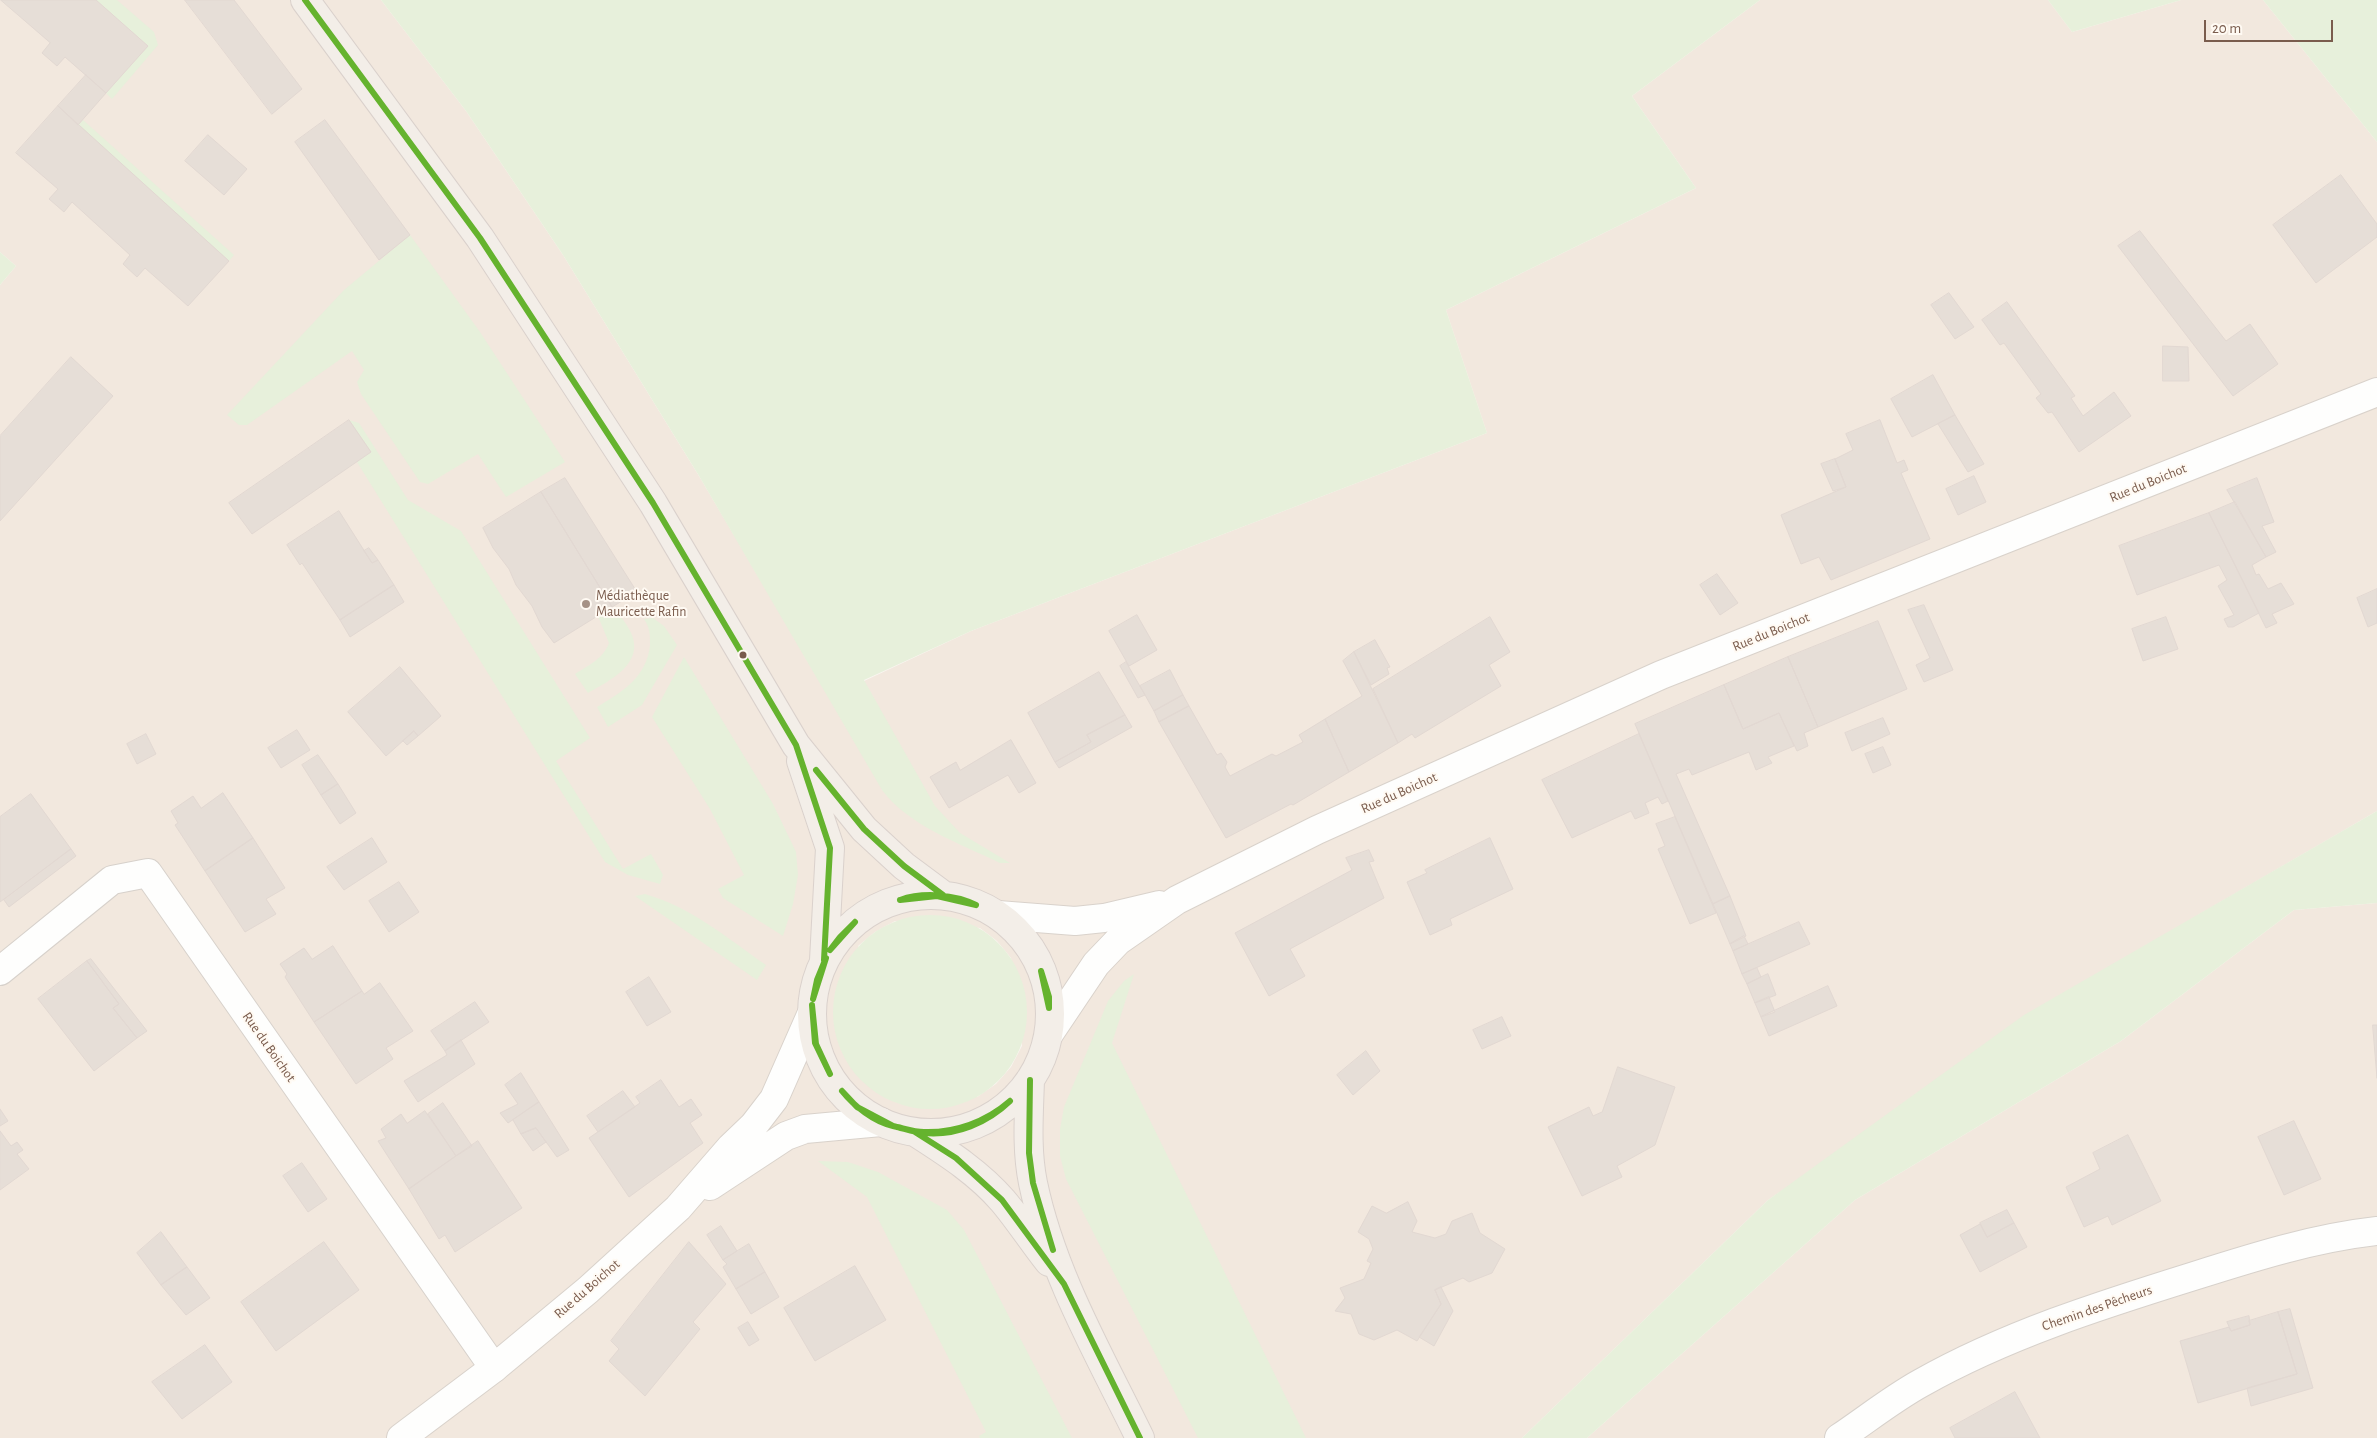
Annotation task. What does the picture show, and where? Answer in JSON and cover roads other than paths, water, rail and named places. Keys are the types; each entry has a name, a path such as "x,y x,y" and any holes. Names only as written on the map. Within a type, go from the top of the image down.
{"main road":[{"path":"305,0 485,247 653,503 796,745 864,829 904,866 943,895"},
{"path":"796,745 830,848 824,960"},
{"path":"915,1132 953,1132 971,1126 1005,1108 1019,1095 1030,1080 1045,1050 1049,1034 1050,1014 1044,976 1026,942 1013,927 998,915 962,899 943,895 922,895 902,898 865,914 835,942 824,960 814,989 812,1014 816,1048 831,1079 853,1104 882,1122 915,1132 956,1158 1002,1200 1064,1284"},
{"path":"1030,1080 1029,1153 1033,1182 1046,1229 1064,1284 1140,1438"}],"street":[{"name":"Rue du Boichot","path":"1049,1034 1096,964 1118,942 1178,900 1317,830 1661,675 2377,392"},
{"name":"Rue du Boichot","path":"0,970 112,880 148,873 494,1368"},
{"name":"Rue du Boichot","path":"998,915 1075,921 1104,918 1178,900"},
{"name":"Rue du Boichot","path":"401,1438 494,1368 588,1290 678,1208 731,1147 754,1125 774,1099 812,1014"},
{"name":"Rue du Boichot","path":"678,1208 786,1136 805,1129 882,1122"},
{"name":"Chemin des Pêcheurs","path":"1839,1438 1919,1384 1979,1353 2038,1328 2148,1290 2269,1253 2346,1234 2377,1230"}],"place":[{"name":"Médiathèque Mauricette Rafin","path":"586,604"}]}
